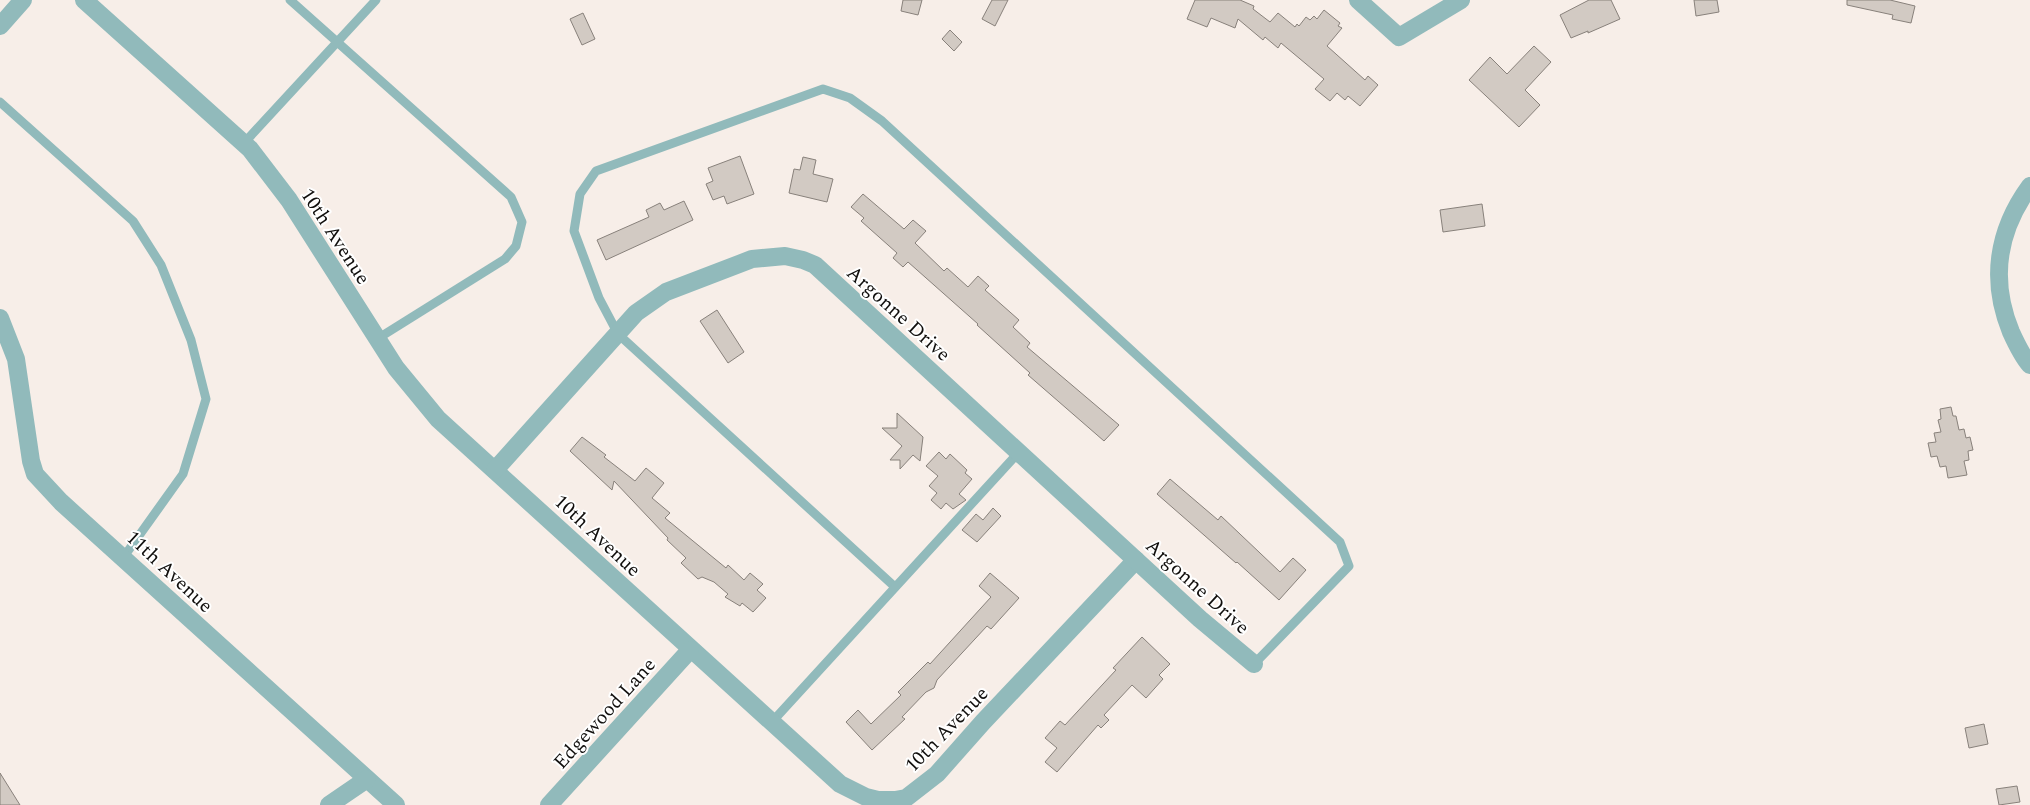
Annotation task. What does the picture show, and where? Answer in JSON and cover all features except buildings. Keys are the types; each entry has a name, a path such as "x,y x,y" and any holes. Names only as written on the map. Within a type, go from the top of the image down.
{"street":[{"path":"0,26 24,0"},
{"name":"10th Avenue","path":"84,0 244,143 290,200 396,368 438,419 690,650 840,784 866,797 878,800 906,798 937,774 983,722 1136,560"},
{"path":"1358,0 1399,37 1460,0"},
{"path":"2030,186 2017,204 2007,226 1999,271 2000,291 2006,319 2016,343 2030,366"},
{"name":"Argonne Drive","path":"495,470 636,313 666,292 752,260 785,256 803,260 815,265 1200,619 1254,664"},
{"name":"11th Avenue","path":"0,318 16,359 31,461 35,474 61,502 92,528 396,805"},
{"name":"Edgewood Lane","path":"549,805 690,650"},
{"path":"329,805 367,779"}],"lane":[{"path":"290,0 511,197 522,222 516,246 505,260 377,339"},
{"path":"244,143 376,0"},
{"path":"895,587 618,334 599,298 574,231 580,194 596,171 823,89 850,98 896,134 1340,542 1350,566 1254,664"},
{"path":"0,102 133,221 161,265 191,340 206,399 183,474 123,558"},
{"path":"771,723 1018,452"}]}
